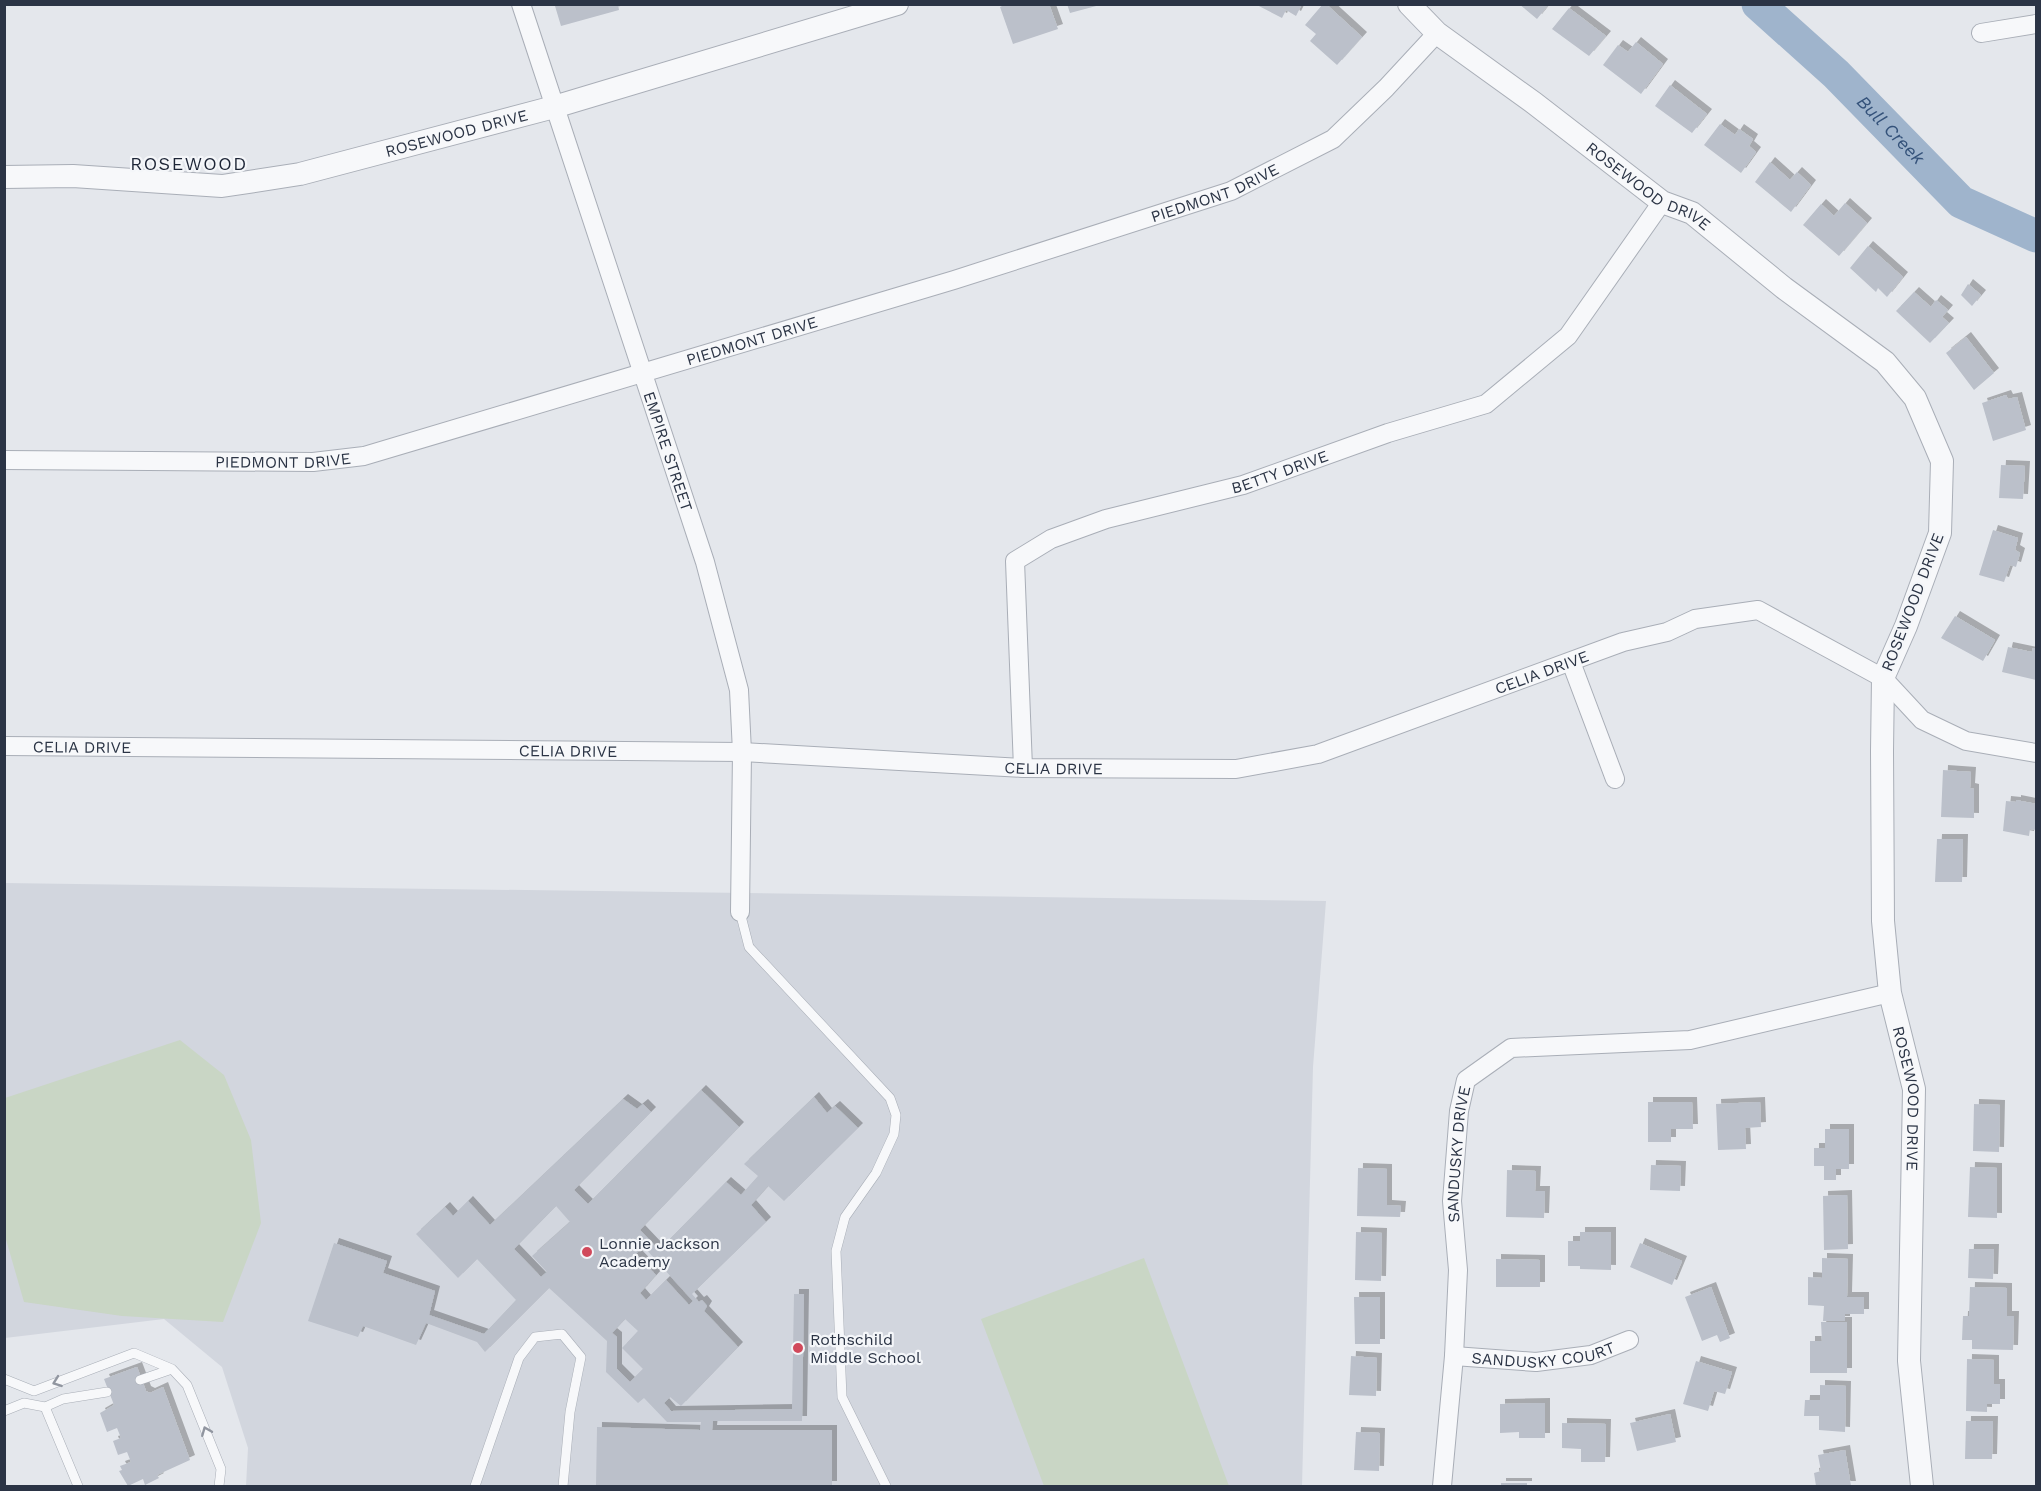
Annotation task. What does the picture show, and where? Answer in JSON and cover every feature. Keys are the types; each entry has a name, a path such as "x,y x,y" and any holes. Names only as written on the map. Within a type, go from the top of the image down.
{"street":[{"name":"EMPIRE STREET","path":"521,4 713,594 739,690 742,752 740,912"},
{"name":"ROSEWOOD DRIVE","path":"4,177 73,176 222,186 300,174 554,107 897,4"},
{"name":"ROSEWOOD DRIVE","path":"1409,4 1437,33 1662,202 1692,213 1784,288 1885,362 1915,398 1942,461 1940,533 1906,626 1883,678 1882,921 1890,993 1914,1089 1909,1361 1922,1486"},
{"path":"1981,33 2037,24"},
{"name":"PIEDMONT DRIVE","path":"4,460 313,462 364,456 954,280 1231,190 1333,139 1386,88 1437,33"},
{"name":"BETTY DRIVE","path":"1023,768 1015,561 1051,539 1106,519 1243,485 1388,433 1486,404 1568,336 1662,202"},
{"name":"CELIA DRIVE","path":"4,746 742,752 1023,768 1236,769 1308,756 1623,642 1667,632 1695,620 1758,610 1883,678 1922,720 1966,741 2037,753"},
{"path":"1571,662 1615,779"},
{"name":"SANDUSKY DRIVE","path":"1442,1486 1454,1356 1458,1270 1452,1201 1459,1111 1466,1080 1511,1048 1690,1040 1890,993"},
{"name":"SANDUSKY COURT","path":"1454,1356 1536,1362 1591,1354 1629,1340"}],"lane":[{"path":"740,912 749,947 890,1098 896,1115 894,1134 876,1173 845,1216 836,1251 842,1397 886,1486"},
{"path":"475,1486 519,1358 535,1337 562,1334 581,1357 570,1413 563,1486"},
{"path":"4,1378 34,1391 134,1353 172,1369 188,1385 221,1469 219,1486"},
{"path":"140,1380 172,1369"},
{"path":"4,1411 24,1402 45,1407 63,1399 107,1392"},
{"path":"45,1407 78,1486"}],"shaded area":[{"path":"4,883 1326,901 1313,1067 1302,1486 246,1486 248,1448 222,1367 164,1319 5,1338"}],"green space":[{"path":"180,1040 224,1075 251,1140 261,1223 223,1322 122,1316 24,1302 5,1236 5,1098"},
{"path":"1144,1258 1229,1486 1044,1486 981,1319"}],"building":[{"path":"559,4 618,4 619,10 561,26 555,6"},
{"path":"1006,4 1049,4 1058,29 1013,44 1000,7"},
{"path":"1067,4 1100,4 1100,5 1070,13"},
{"path":"1255,4 1302,4 1296,16 1286,10 1282,18"},
{"path":"1323,4 1326,4 1362,37 1337,65 1310,41 1316,34 1305,25"},
{"path":"1519,4 1549,4 1537,19"},
{"path":"1569,8 1606,36 1589,56 1552,29"},
{"path":"1636,42 1663,64 1641,94 1603,65 1618,45 1628,52"},
{"path":"1670,85 1707,114 1692,133 1655,106"},
{"path":"1720,124 1735,135 1739,129 1753,139 1749,146 1756,152 1741,173 1704,145"},
{"path":"1770,162 1790,180 1797,172 1811,185 1791,212 1755,182"},
{"path":"1845,203 1867,223 1839,256 1803,225 1821,204 1834,216"},
{"path":"1868,246 1903,277 1887,297 1878,288 1876,292 1850,268"},
{"path":"1968,284 1981,295 1972,306 1961,295"},
{"path":"1914,292 1931,307 1936,300 1948,310 1942,317 1949,323 1930,343 1896,311"},
{"path":"1966,337 1994,373 1974,390 1946,353"},
{"path":"2006,395 2008,399 2017,397 2026,430 1993,441 1982,403"},
{"path":"2001,465 2025,466 2023,499 1999,498"},
{"path":"1993,530 2018,538 2015,550 2020,553 2016,567 2010,565 2004,582 1979,575"},
{"path":"1955,616 1995,640 1983,661 1941,638"},
{"path":"2008,647 2032,652 2033,648 2036,648 2036,680 2002,672"},
{"path":"1943,770 1971,772 1970,788 1974,789 1974,818 1941,817"},
{"path":"2016,800 2036,804 2036,830 2030,829 2029,836 2003,831 2006,801 2016,802"},
{"path":"1937,839 1963,839 1962,882 1935,882"},
{"name":"Lonnie Jackson Academy","path":"701,1090 739,1127 640,1230 659,1250 726,1182 741,1195 758,1176 744,1164 814,1097 827,1113 835,1106 858,1128 784,1201 768,1186 751,1205 766,1222 692,1294 699,1302 702,1300 707,1306 704,1311 738,1347 681,1406 670,1397 664,1403 671,1411 792,1409 794,1294 804,1294 802,1421 713,1421 712,1430 832,1430 832,1486 596,1486 597,1427 700,1430 701,1422 667,1422 644,1398 638,1403 606,1372 607,1341 549,1288 485,1352 477,1342 426,1323 416,1345 363,1326 358,1337 308,1321 334,1243 387,1261 383,1273 435,1291 429,1315 484,1334 516,1300 477,1259 458,1278 416,1234 445,1207 453,1216 468,1201 490,1225 623,1099 637,1109 643,1104 651,1112 574,1190 588,1204","holes":["556,1206 570,1222 532,1256 547,1272 541,1277 514,1249","643,1246 693,1301 689,1305 666,1280 646,1300 640,1293 656,1275 636,1254","625,1319 638,1331 622,1348 643,1369 630,1382 617,1369 617,1337 612,1333"]},
{"path":"1648,1102 1692,1102 1693,1129 1671,1129 1671,1142 1648,1142"},
{"path":"1760,1102 1761,1127 1745,1128 1746,1149 1718,1150 1716,1104"},
{"path":"1974,1104 2000,1105 1999,1152 1973,1151"},
{"path":"1825,1129 1849,1129 1849,1169 1836,1169 1836,1180 1824,1180 1824,1166 1814,1166 1814,1148 1825,1148"},
{"path":"1651,1165 1681,1166 1680,1191 1650,1190"},
{"path":"1970,1167 1997,1168 1997,1218 1968,1217"},
{"path":"1358,1168 1387,1169 1387,1205 1401,1206 1400,1217 1357,1216"},
{"path":"1507,1170 1536,1171 1535,1191 1545,1191 1544,1218 1506,1217"},
{"path":"1847,1195 1848,1249 1824,1250 1823,1196"},
{"path":"1356,1232 1382,1233 1381,1281 1355,1280"},
{"path":"1580,1232 1611,1232 1611,1270 1580,1269 1580,1266 1568,1266 1568,1241 1580,1241"},
{"path":"1640,1243 1682,1261 1672,1285 1630,1267"},
{"path":"1969,1249 1994,1249 1993,1279 1968,1278"},
{"path":"1822,1258 1848,1259 1847,1297 1864,1297 1864,1314 1845,1314 1845,1321 1823,1321 1824,1306 1808,1305 1808,1277 1822,1278"},
{"path":"1496,1259 1540,1260 1540,1287 1496,1287"},
{"path":"1711,1287 1730,1338 1720,1342 1717,1335 1702,1341 1685,1297"},
{"path":"1970,1287 2007,1288 2007,1316 2014,1316 2013,1350 1972,1349 1972,1340 1962,1340 1963,1316 1969,1316"},
{"path":"1354,1297 1380,1297 1380,1344 1355,1344"},
{"path":"1821,1322 1847,1322 1847,1373 1810,1373 1810,1341 1822,1341"},
{"path":"1351,1356 1377,1358 1376,1396 1349,1395"},
{"path":"1967,1359 1994,1360 1994,1384 2000,1384 2000,1404 1987,1404 1987,1412 1966,1411"},
{"path":"1696,1361 1732,1372 1725,1394 1714,1391 1708,1411 1683,1404"},
{"path":"137,1367 146,1391 150,1393 163,1387 190,1460 157,1475 159,1478 145,1485 143,1479 128,1486 119,1471 122,1470 120,1466 131,1462 127,1452 118,1455 113,1441 121,1438 117,1428 107,1432 100,1413 114,1405 104,1379"},
{"path":"1820,1385 1846,1386 1845,1432 1819,1430 1819,1416 1804,1416 1805,1400 1820,1400"},
{"path":"1545,1403 1545,1438 1519,1438 1519,1432 1500,1433 1500,1404"},
{"path":"1670,1414 1676,1442 1637,1451 1630,1423"},
{"path":"1966,1421 1993,1421 1992,1459 1965,1459"},
{"path":"1562,1423 1606,1424 1605,1462 1581,1462 1581,1449 1562,1448"},
{"path":"1356,1432 1380,1433 1379,1471 1354,1470"},
{"path":"1845,1450 1851,1486 1816,1486 1814,1473 1821,1471 1818,1455"},
{"path":"1501,1483 1527,1483 1527,1486 1501,1486"}],"waterway":[{"name":"Bull Creek","path":"1758,4 1836,74 1961,202 2036,236"}],"place":[{"name":"Lonnie Jackson Academy","path":"587,1252"},
{"name":"Rothschild Middle School","path":"798,1348"}],"district":[{"name":"ROSEWOOD","path":"189,164"}]}
